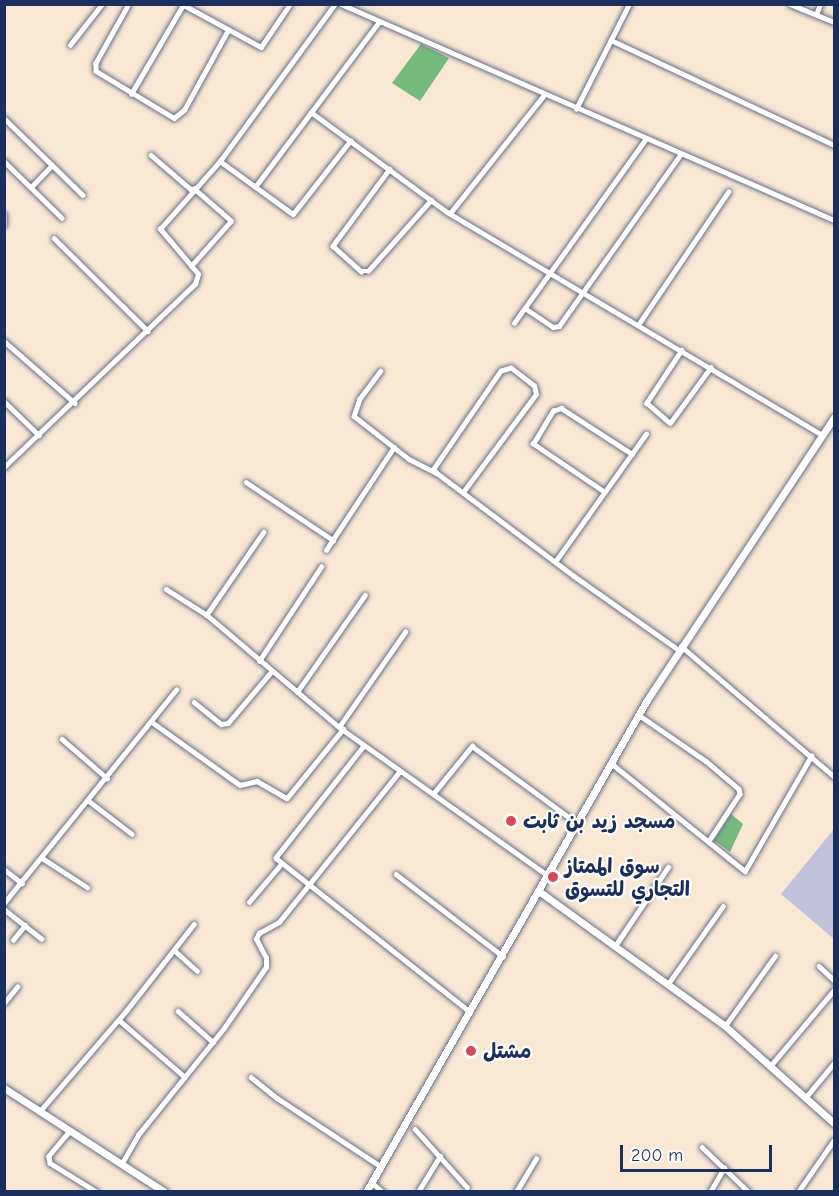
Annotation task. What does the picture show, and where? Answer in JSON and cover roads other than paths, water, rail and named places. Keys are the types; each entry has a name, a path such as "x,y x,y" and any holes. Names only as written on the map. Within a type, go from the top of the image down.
{"main road":[{"path":"366,1191 540,892 639,715 680,648 834,417"},
{"path":"540,892 725,1026 772,1064 834,1123"},
{"path":"4,1088 165,1191"}],"street":[{"path":"70,45 102,4"},
{"path":"129,4 95,68 99,75 174,118 179,117 228,30"},
{"path":"131,94 182,5 264,46 290,4"},
{"path":"4,467 75,404 195,284 198,276 160,230 220,161 335,4"},
{"path":"341,4 645,140 834,220"},
{"path":"576,109 629,4"},
{"path":"790,4 834,22"},
{"path":"816,15 820,4"},
{"path":"255,187 379,22"},
{"path":"611,40 834,145"},
{"path":"452,212 544,95"},
{"path":"311,112 431,200 822,435"},
{"path":"4,118 83,195"},
{"path":"514,323 645,140"},
{"path":"220,161 290,213 297,213 350,141"},
{"path":"151,155 231,220 191,266"},
{"path":"525,308 556,328 680,155"},
{"path":"4,161 62,218"},
{"path":"31,187 52,165"},
{"path":"390,169 333,246 361,271 368,271 431,200"},
{"path":"638,325 728,192"},
{"path":"4,214 4,225"},
{"path":"54,238 148,331"},
{"path":"4,341 75,404"},
{"path":"682,350 647,403 670,423 711,368"},
{"path":"437,473 434,464 501,371 511,368 534,386 536,394 463,492"},
{"path":"381,371 360,399 354,416 394,447 437,473 555,562 680,648 834,773"},
{"path":"4,401 39,435"},
{"path":"604,492 533,444 553,411 561,408 632,454"},
{"path":"555,562 646,434"},
{"path":"326,550 394,447"},
{"path":"246,482 333,540"},
{"path":"207,615 264,532"},
{"path":"258,661 321,567"},
{"path":"166,589 207,615 271,672 364,746 549,876"},
{"path":"297,692 365,595"},
{"path":"152,722 240,785 257,781 286,798 341,728 405,632"},
{"path":"194,702 221,724 228,723 271,672"},
{"path":"4,903 22,884 176,690"},
{"path":"639,715 706,761 739,789 740,794 709,841"},
{"path":"62,739 107,778"},
{"path":"364,746 278,854 280,864 471,1012"},
{"path":"433,794 472,746 578,824"},
{"path":"611,763 745,871 811,756"},
{"path":"122,1163 138,1135 213,1042 266,967 266,958 256,939 259,933 279,922 400,771"},
{"path":"89,801 132,834"},
{"path":"42,858 87,888"},
{"path":"249,902 280,864"},
{"path":"615,946 668,867"},
{"path":"4,869 22,884"},
{"path":"396,874 503,956"},
{"path":"668,984 723,906"},
{"path":"4,909 42,939"},
{"path":"40,1111 119,1020 194,924"},
{"path":"13,940 25,925"},
{"path":"174,950 197,971"},
{"path":"725,1026 775,956"},
{"path":"819,966 834,980"},
{"path":"4,1003 17,987"},
{"path":"772,1064 834,990"},
{"path":"178,1011 213,1042"},
{"path":"119,1020 185,1077"},
{"path":"806,1097 834,1063"},
{"path":"251,1077 277,1098 380,1166"},
{"path":"415,1129 467,1187"},
{"path":"70,1131 53,1151 50,1163 97,1191"},
{"path":"798,1191 834,1140"},
{"path":"702,1147 749,1191"},
{"path":"418,1191 440,1156"},
{"path":"516,1191 536,1159"},
{"path":"710,1191 724,1168"},
{"path":"371,1182 383,1191"}],"place":[{"name":"مسجد زيد بن ثابت","path":"511,821"},
{"name":"سوق الممتاز التجاري للتسوق","path":"553,877"},
{"name":"مشتل","path":"471,1051"}]}
